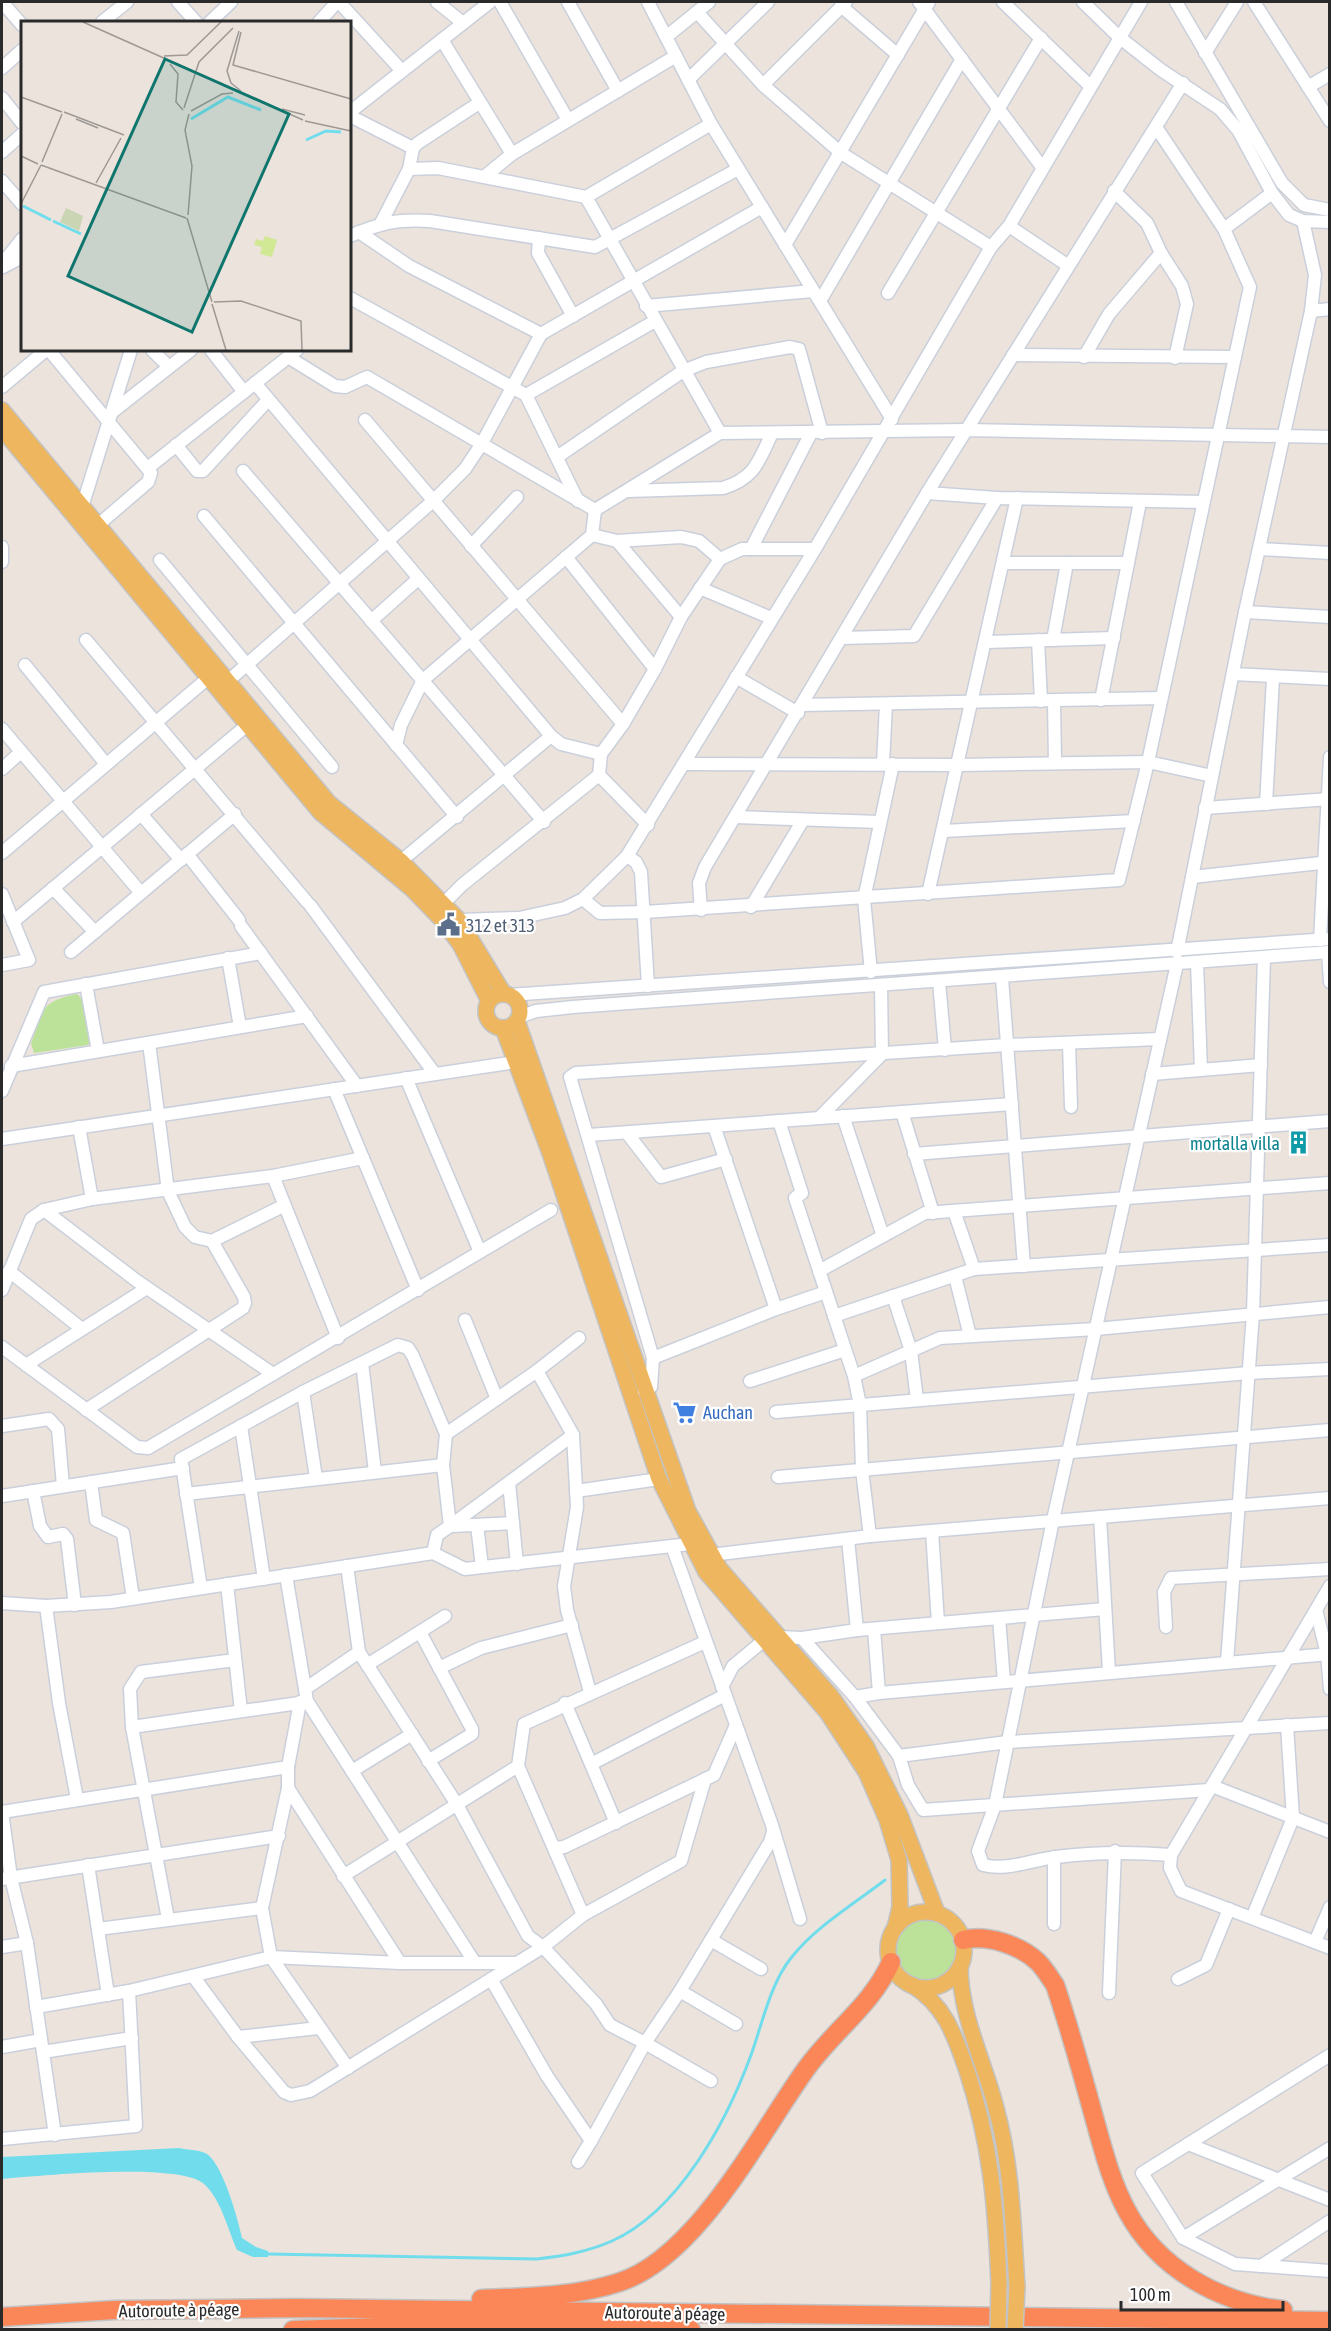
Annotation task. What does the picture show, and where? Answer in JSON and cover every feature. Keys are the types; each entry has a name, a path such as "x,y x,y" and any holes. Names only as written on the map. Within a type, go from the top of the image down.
{"highway":[{"path":"963,1940 985,1938 1018,1949 1038,1962 1055,1986 1109,2170 1128,2213 1150,2242 1179,2271 1209,2290 1258,2307 1329,2315"},
{"path":"296,2308 566,2295 623,2281 654,2264 684,2239 710,2211 808,2066 880,1985 891,1962"},
{"name":"Autoroute à péage","path":"2,2317 115,2310 296,2308 1329,2321"},
{"path":"293,2330 434,2325 691,2330"},
{"path":"314,2329 322,2330"}],"main road":[{"path":"2,410 329,803 401,861 444,903 459,920 506,995 518,1004 513,1022 516,1062 550,1153 659,1479 706,1572 763,1641 827,1712 866,1772 887,1820 899,1860 900,1907 889,1945 891,1962 896,1972 929,1995 947,2018 981,2115 996,2203 998,2330"},
{"path":"2,429 246,726 335,827 405,883 442,920 466,954 489,1001 486,1013 488,1019 497,1027 513,1022"},
{"path":"489,1001 506,995"},
{"path":"513,1022 556,1128 682,1499 711,1555 747,1603 849,1719 877,1763 900,1815 937,1913"},
{"path":"895,1928 909,1916 927,1912 937,1913 951,1921 963,1940 960,1966 963,2003 997,2109 1006,2153 1017,2286 1015,2330"},
{"path":"912,1985 934,1987 945,1982 960,1966"}],"street":[{"path":"103,21 127,2"},
{"path":"178,2 195,21"},
{"path":"211,21 231,2"},
{"path":"320,21 338,2 402,71"},
{"path":"437,2 463,23"},
{"path":"351,110 490,2"},
{"path":"500,2 568,120"},
{"path":"568,2 618,91"},
{"path":"648,2 711,124 892,419"},
{"path":"666,37 709,2"},
{"path":"1002,2 1090,86"},
{"path":"1083,2 1119,37 1220,110 1238,130 1272,193 1289,215 1303,221 1329,222"},
{"path":"459,920 541,915 565,909 583,899 627,856 648,825 892,419 991,247 1008,226 1141,2"},
{"path":"1176,2 1282,183 1304,205 1329,210"},
{"path":"1205,53 1236,2"},
{"path":"1254,2 1329,121"},
{"path":"10,4 21,23"},
{"path":"688,80 761,4"},
{"path":"763,85 843,4 898,55"},
{"path":"785,245 898,55 924,4 1042,167"},
{"path":"697,12 724,45 763,85 841,153 886,184 991,247"},
{"path":"888,292 1041,38"},
{"path":"442,40 512,154"},
{"path":"2,68 21,51"},
{"path":"484,177 512,154 676,56"},
{"path":"816,296 962,59"},
{"path":"1308,87 1329,74"},
{"path":"701,910 699,884 705,867 927,493 1183,83"},
{"path":"2,98 21,122"},
{"path":"381,223 409,169 413,148 479,103"},
{"path":"351,117 413,148"},
{"path":"409,169 438,168 586,197 711,124"},
{"path":"583,899 600,913 645,912 751,907 1119,880 1148,762 1250,286 1224,229 1156,127"},
{"path":"2,152 21,135"},
{"path":"354,235 381,223 402,219 430,221 595,247 738,169"},
{"path":"2,181 21,203"},
{"path":"1114,191 1147,223 1161,253 1186,295 1175,358"},
{"path":"1224,229 1272,193"},
{"path":"586,197 720,433"},
{"path":"228,681 433,501 465,469 482,445 542,334 762,207"},
{"path":"1171,1856 1115,1851 1054,1857 999,1869 984,1865 978,1851 995,1805 1053,1520 1160,1039 1245,612 1311,311 1315,275 1303,221"},
{"path":"1008,226 1067,266"},
{"path":"354,235 409,266 542,334"},
{"path":"539,238 538,253 573,316"},
{"path":"2,266 21,240"},
{"path":"1084,357 1109,314 1161,253"},
{"path":"2,266 21,257"},
{"path":"646,306 816,296"},
{"path":"351,303 526,395 578,501"},
{"path":"1311,311 1329,309"},
{"path":"526,395 655,321"},
{"path":"556,457 683,371 706,362 790,347 799,349 816,433 751,549"},
{"path":"2,387 46,351"},
{"path":"48,351 110,417 149,467 151,473 148,482 98,525"},
{"path":"82,507 131,351"},
{"path":"153,351 169,367"},
{"path":"110,417 190,351"},
{"path":"212,351 244,392"},
{"path":"149,467 293,353 335,386 345,387 367,377 595,510"},
{"path":"1013,355 1235,357"},
{"path":"255,383 551,736 561,744 601,754"},
{"path":"176,444 198,471 203,471 268,400"},
{"path":"365,420 623,724"},
{"path":"595,510 720,433 967,430 1329,437"},
{"path":"628,491 713,488 736,484 751,473 772,433"},
{"path":"243,471 544,822"},
{"path":"927,493 997,498 1203,502"},
{"path":"471,546 517,497"},
{"path":"842,638 914,636 997,498"},
{"path":"928,894 959,765 1017,498"},
{"path":"1101,700 1140,502"},
{"path":"396,745 401,725 423,680 592,535 595,510"},
{"path":"204,516 457,817"},
{"path":"592,535 617,541 681,537 699,541 720,558"},
{"path":"617,541 681,617"},
{"path":"2,547 2,562"},
{"path":"444,903 462,885 544,822 599,775 601,754 623,724 656,669 681,617 720,558 742,549 814,549"},
{"path":"1260,549 1329,552"},
{"path":"566,557 656,669"},
{"path":"160,560 332,767"},
{"path":"1003,563 1128,563"},
{"path":"1053,640 1067,563"},
{"path":"371,621 418,579"},
{"path":"700,588 771,618"},
{"path":"1245,612 1329,616"},
{"path":"986,642 1113,638"},
{"path":"87,640 309,903 435,1074"},
{"path":"1038,640 1055,763"},
{"path":"25,665 106,764"},
{"path":"1233,674 1274,678 1329,679"},
{"path":"736,677 800,710 886,705 1161,698"},
{"path":"1266,804 1274,678"},
{"path":"2,853 207,679"},
{"path":"871,972 864,899 880,822 888,764 886,705"},
{"path":"13,922 246,726"},
{"path":"2,729 141,893"},
{"path":"401,861 505,777 551,736"},
{"path":"2,769 21,752"},
{"path":"513,1022 536,1011 573,1007 1002,978 1325,940 1329,757"},
{"path":"684,764 959,765 1148,762 1212,777"},
{"path":"599,775 648,825"},
{"path":"1205,808 1328,799"},
{"path":"141,814 184,857 240,923 357,1086"},
{"path":"71,951 236,814"},
{"path":"736,817 880,822"},
{"path":"751,907 803,820"},
{"path":"944,831 1134,821"},
{"path":"627,856 636,862 641,872 648,986"},
{"path":"1192,877 1327,863"},
{"path":"53,888 95,932"},
{"path":"2,965 29,960 3,901"},
{"path":"506,995 871,972 1177,958 1197,962 1329,952 1329,982"},
{"path":"2,1091 44,992 261,953"},
{"path":"1227,1662 1254,1314 1264,957"},
{"path":"228,958 240,1027"},
{"path":"1197,962 1201,1070"},
{"path":"1002,978 1024,1266"},
{"path":"939,981 945,1050"},
{"path":"86,984 98,1051"},
{"path":"819,1118 882,1054 881,986"},
{"path":"11,1066 307,1016"},
{"path":"644,1391 651,1388 654,1358 570,1077 576,1073 1007,1045 1160,1039"},
{"path":"148,1042 168,1191 185,1227 195,1237 212,1241 284,1206"},
{"path":"1069,1043 1071,1107"},
{"path":"2,1139 516,1062"},
{"path":"1152,1074 1261,1065"},
{"path":"406,1078 480,1252"},
{"path":"334,1089 418,1290"},
{"path":"589,1135 1012,1104"},
{"path":"902,1112 933,1213"},
{"path":"843,1116 883,1236"},
{"path":"779,1121 802,1193 795,1198 854,1376 860,1405 862,1470 870,1536"},
{"path":"914,1154 1329,1121"},
{"path":"714,1126 776,1309"},
{"path":"79,1127 92,1199"},
{"path":"627,1132 661,1177 726,1159"},
{"path":"2,1290 31,1219 44,1210 92,1199 273,1176 363,1158"},
{"path":"273,1176 338,1338"},
{"path":"819,1271 925,1213 1329,1183"},
{"path":"44,1210 147,1288 212,1330 273,1374"},
{"path":"2,1347 137,1447 148,1448 338,1338 551,1210"},
{"path":"954,1211 974,1269"},
{"path":"86,1410 243,1308 245,1303 212,1241"},
{"path":"834,1316 974,1269 1329,1245"},
{"path":"9,1271 82,1329"},
{"path":"955,1276 970,1336"},
{"path":"26,1365 147,1288"},
{"path":"654,1358 776,1309 826,1292"},
{"path":"893,1296 911,1351 917,1400"},
{"path":"854,1376 940,1338 1096,1329 1329,1307"},
{"path":"465,1320 497,1399"},
{"path":"446,1434 537,1371 579,1338"},
{"path":"201,1588 181,1459 303,1392 398,1345 408,1348 446,1434 443,1465 450,1526"},
{"path":"750,1381 845,1350"},
{"path":"362,1363 375,1472"},
{"path":"776,1412 1249,1372 1329,1369"},
{"path":"537,1371 573,1435 577,1508 571,1558 564,1586 590,1692"},
{"path":"303,1392 316,1478"},
{"path":"2,1426 49,1419 54,1422 58,1429 63,1486"},
{"path":"241,1426 264,1579"},
{"path":"778,1477 1329,1430"},
{"path":"434,1553 437,1535 573,1435"},
{"path":"186,1494 443,1465"},
{"path":"2,1496 183,1468"},
{"path":"576,1491 659,1479"},
{"path":"91,1482 96,1520 123,1533 133,1598"},
{"path":"509,1483 517,1564"},
{"path":"33,1491 42,1532 48,1537 63,1534 68,1539 75,1605"},
{"path":"711,1555 870,1536 1329,1498"},
{"path":"1101,1517 1109,1672"},
{"path":"450,1526 513,1523"},
{"path":"477,1525 482,1567"},
{"path":"932,1531 938,1623"},
{"path":"848,1539 857,1630"},
{"path":"2,1603 75,1605 434,1553 465,1569 690,1544"},
{"path":"672,1546 773,1832 800,1919"},
{"path":"347,1566 359,1652 456,1803 528,1936 543,1947 596,2004 610,2025 711,2081"},
{"path":"1166,1627 1164,1592 1171,1578 1329,1569"},
{"path":"286,1575 304,1698 288,1767 288,1788 279,1836 262,1908 271,1957 318,2028 348,2068"},
{"path":"227,1584 241,1711"},
{"path":"1329,1588 1171,1856 1170,1868 1181,1891 1329,1948"},
{"path":"46,1606 59,1703 77,1799"},
{"path":"779,1637 802,1638 857,1630 1105,1609"},
{"path":"1316,1610 1328,1654 1329,1689"},
{"path":"367,1665 446,1616"},
{"path":"999,1618 1004,1682"},
{"path":"439,1668 481,1648 572,1625"},
{"path":"874,1629 879,1693"},
{"path":"420,1632 469,1722 472,1734 428,1761"},
{"path":"802,1638 855,1697 898,1756 908,1785 923,1810 1211,1788 1329,1832"},
{"path":"591,1764 723,1691 733,1666 763,1641"},
{"path":"584,1915 518,1766 524,1724 565,1703 705,1642"},
{"path":"132,1727 241,1711 304,1698 359,1652"},
{"path":"855,1697 1020,1680 1328,1654"},
{"path":"168,1919 142,1789 132,1727 129,1689 141,1672 235,1660"},
{"path":"304,1698 476,1963"},
{"path":"565,1703 616,1823"},
{"path":"898,1756 1008,1742 1329,1723"},
{"path":"554,1848 564,1847 705,1779 719,1768 736,1725"},
{"path":"1252,1918 1293,1818 1287,1725"},
{"path":"352,1771 411,1734"},
{"path":"343,1876 518,1766"},
{"path":"55,2135 27,1943 6,1878 2,1812 288,1767"},
{"path":"193,1976 238,2037 284,2092 291,2095 310,2091 543,1947 584,1915 681,1862 705,1779"},
{"path":"288,1788 400,1963"},
{"path":"578,2163 645,2043 711,1940 770,1842 773,1832"},
{"path":"6,1878 279,1836"},
{"path":"1109,1993 1115,1851"},
{"path":"1054,1857 1054,1924"},
{"path":"88,1865 108,1995"},
{"path":"1315,1942 1329,1907"},
{"path":"98,1929 262,1908"},
{"path":"1178,1979 1206,1965 1228,1909"},
{"path":"711,1940 761,1969"},
{"path":"2,1947 27,1943"},
{"path":"36,2007 129,1991 271,1957 400,1963 516,1963"},
{"path":"491,1979 547,2076 591,2141"},
{"path":"2,2139 136,2126 129,1991"},
{"path":"680,1991 736,2024"},
{"path":"238,2037 318,2028"},
{"path":"2,2047 132,2038"},
{"path":"1327,2269 1235,2264 1183,2238 1142,2173 1329,2055"},
{"path":"1188,2144 1329,2200"},
{"path":"1183,2238 1329,2148"},
{"path":"1261,2266 1329,2221"}],"green space":[{"path":"77,994 82,999 90,1042 88,1045 34,1053 31,1043 45,1009 56,1000"},
{"path":"926,1918 938,1920 948,1927 955,1937 957,1949 955,1961 948,1971 938,1978 926,1980 914,1978 904,1971 897,1961 895,1949 897,1937 904,1927 914,1920"}],"water":[{"path":"179,2148 207,2154 213,2160 229,2193 242,2238 268,2251 268,2257 253,2257 237,2250 224,2215 210,2190 190,2177 139,2172 107,2172 2,2179 2,2157"}],"waterway":[{"path":"268,2254 537,2259 593,2248 612,2241 636,2227 659,2209 679,2186 698,2162 714,2135 741,2081 777,1980 791,1958 823,1926 885,1880"}],"place":[{"name":"312 et 313","path":"448,925"},
{"name":"mortalla villa","path":"1298,1143"},
{"name":"Auchan","path":"685,1412"}]}
